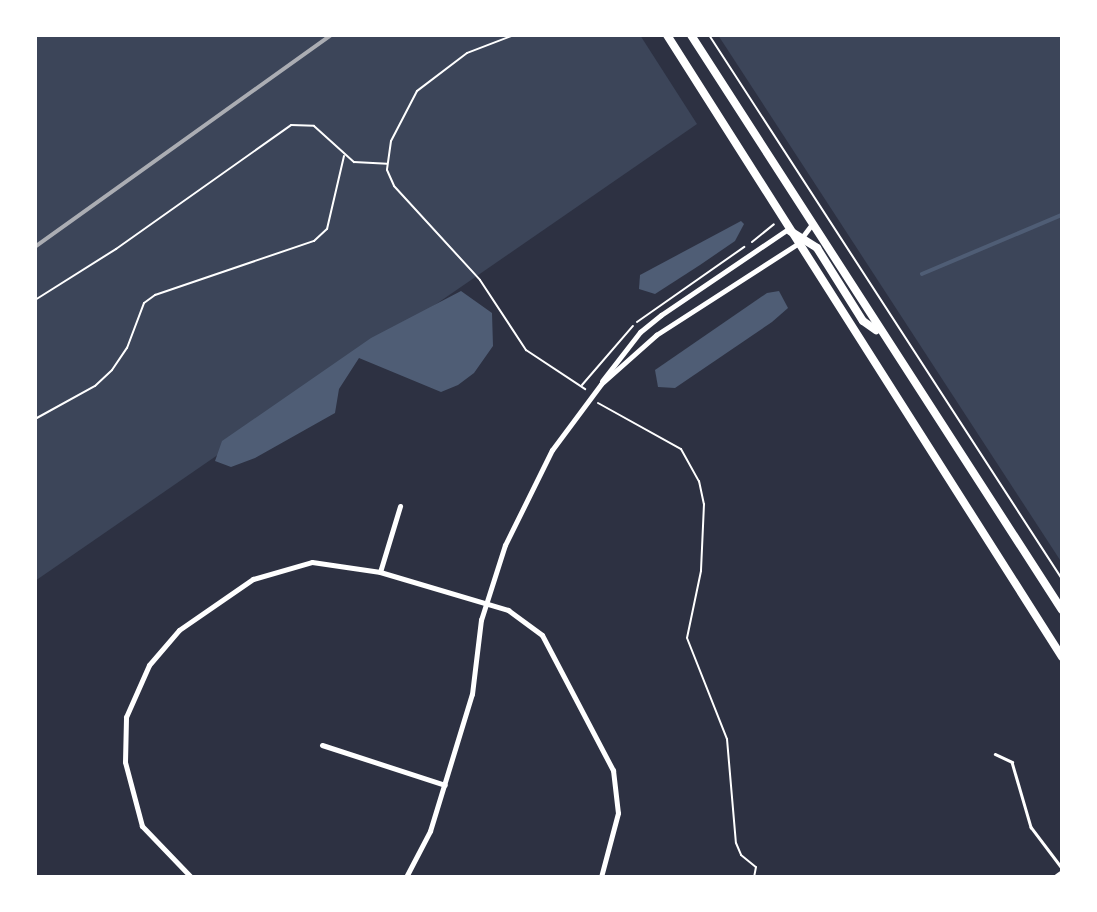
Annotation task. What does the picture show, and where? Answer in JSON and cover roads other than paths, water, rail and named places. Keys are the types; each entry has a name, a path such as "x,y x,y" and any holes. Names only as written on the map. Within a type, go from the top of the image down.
{"main road":[{"path":"667,35 1062,657"},
{"path":"691,35 1062,610"},
{"path":"799,241 817,248 863,321 881,333"}],"street":[{"path":"601,384 690,312 799,241 812,224"},
{"path":"406,877 430,831 445,785 472,694 486,603 533,483 624,350 661,314 788,229"},
{"path":"380,572 400,506"},
{"path":"191,877 142,826 125,762 126,718 149,665 164,645 253,579 273,569 312,562 380,572 486,603 521,616 542,635 613,770 618,813 604,876"},
{"path":"322,745 445,785"},
{"path":"1055,877 1062,870"}],"lane":[{"path":"995,754 1012,762 1031,827 1062,870"}],"waterway":[{"path":"922,274 1062,215"}],"railway":[{"path":"35,247 331,35"}]}
